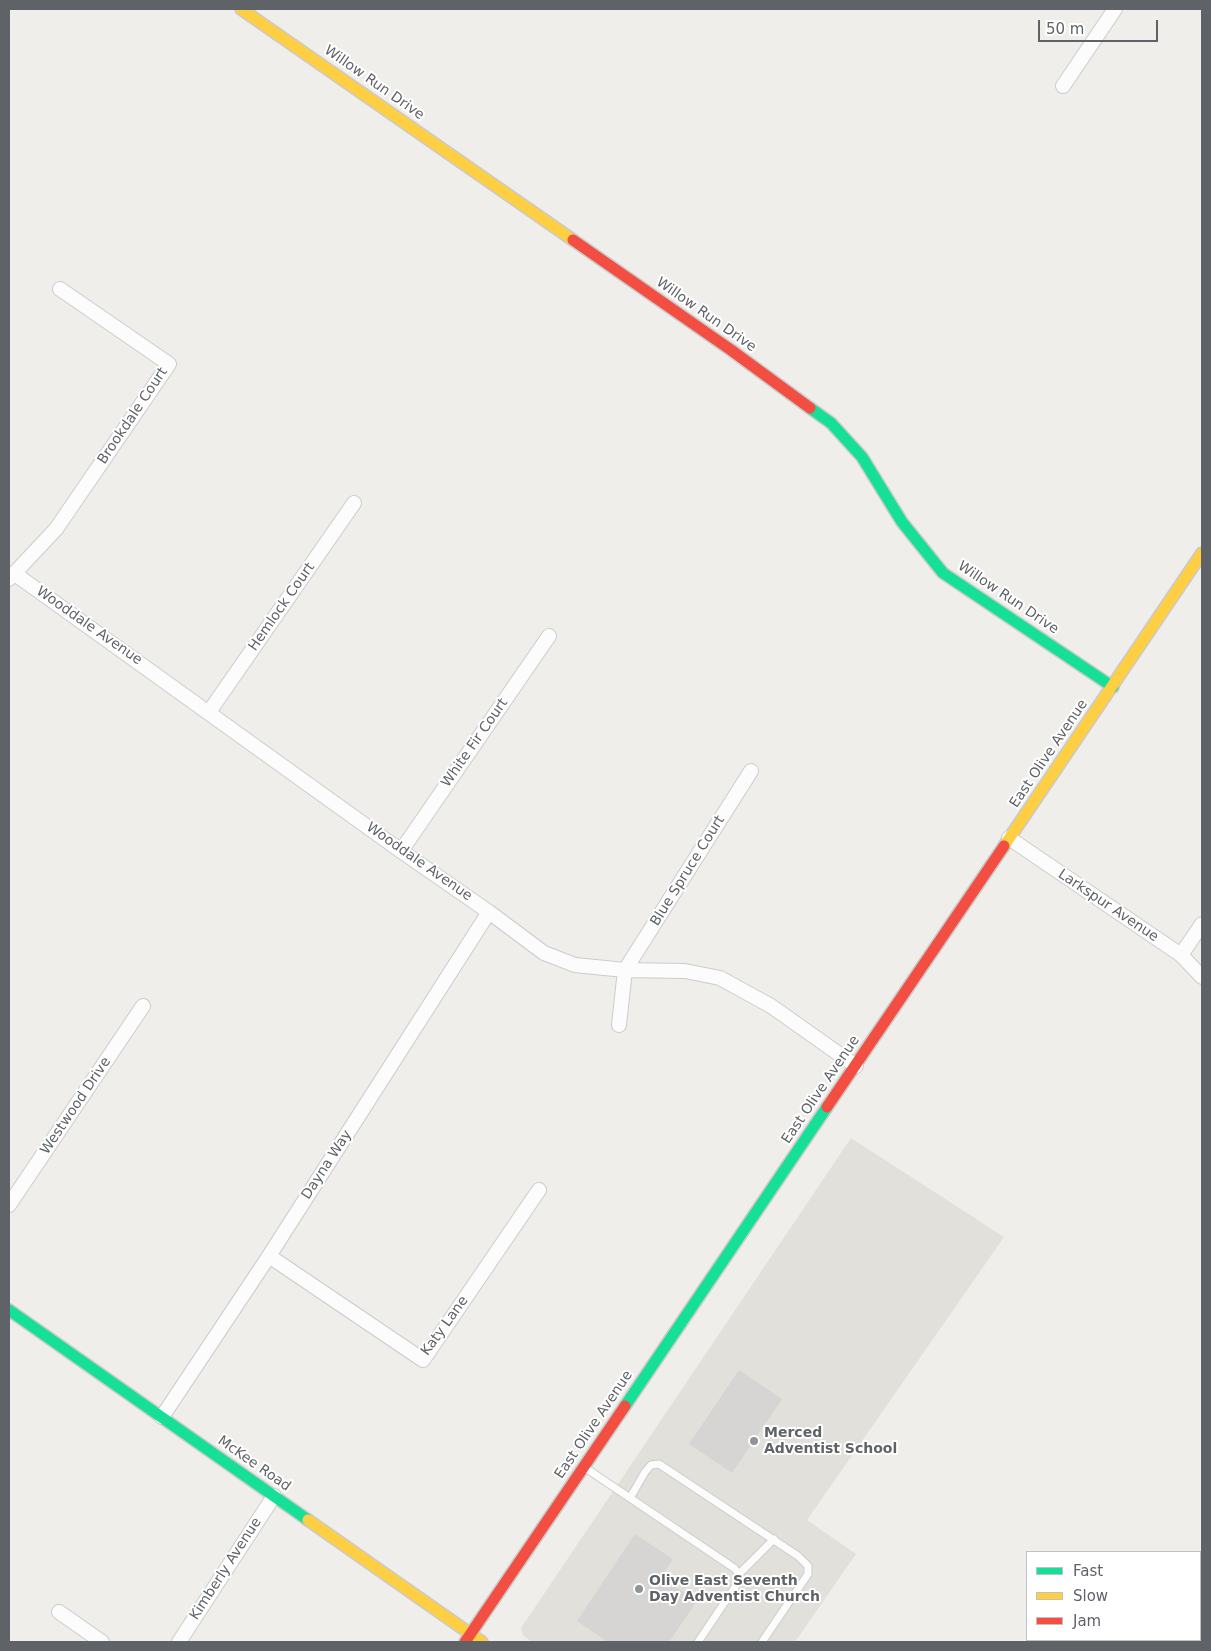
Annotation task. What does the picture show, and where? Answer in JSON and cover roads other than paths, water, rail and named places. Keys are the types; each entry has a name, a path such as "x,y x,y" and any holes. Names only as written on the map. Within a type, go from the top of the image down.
{"street":[{"name":"Willow Run Drive","path":"241,9 715,339 831,423 862,457 902,522 943,573 1113,686"},
{"path":"1063,86 1115,9"},
{"name":"Brookdale Court","path":"12,576 56,528 169,364 60,289"},
{"name":"Hemlock Court","path":"209,712 354,503"},
{"name":"East Olive Avenue","path":"468,1638 1202,553"},
{"name":"Wooddale Avenue","path":"12,576 209,712 544,953 575,965 625,970 684,971 720,978 771,1006 856,1066"},
{"name":"White Fir Court","path":"401,851 549,636"},
{"name":"Blue Spruce Court","path":"625,970 751,771"},
{"name":"Larkspur Avenue","path":"1009,838 1180,955 1202,977"},
{"name":"Dayna Way","path":"162,1417 269,1256 489,912"},
{"path":"1180,955 1202,924"},
{"path":"619,1025 625,970"},
{"name":"Westwood Drive","path":"9,1205 143,1006"},
{"name":"Katy Lane","path":"269,1256 424,1360 539,1190"},
{"name":"McKee Road","path":"9,1310 274,1496 468,1638 482,1642"},
{"name":"Kimberly Avenue","path":"179,1642 274,1496"},
{"path":"59,1612 102,1642"}],"lane":[{"path":"630,1498 645,1472 651,1465 659,1464 774,1539 798,1556 808,1566 808,1574 762,1642"},
{"path":"584,1467 734,1568 739,1574 739,1581 698,1642"},
{"path":"739,1574 774,1539"}],"waterway":[{"path":"1201,1570 1202,1566"}],"place":[{"name":"Merced Adventist School","path":"754,1441"},
{"name":"Olive East Seventh Day Adventist Church","path":"639,1589"}]}
